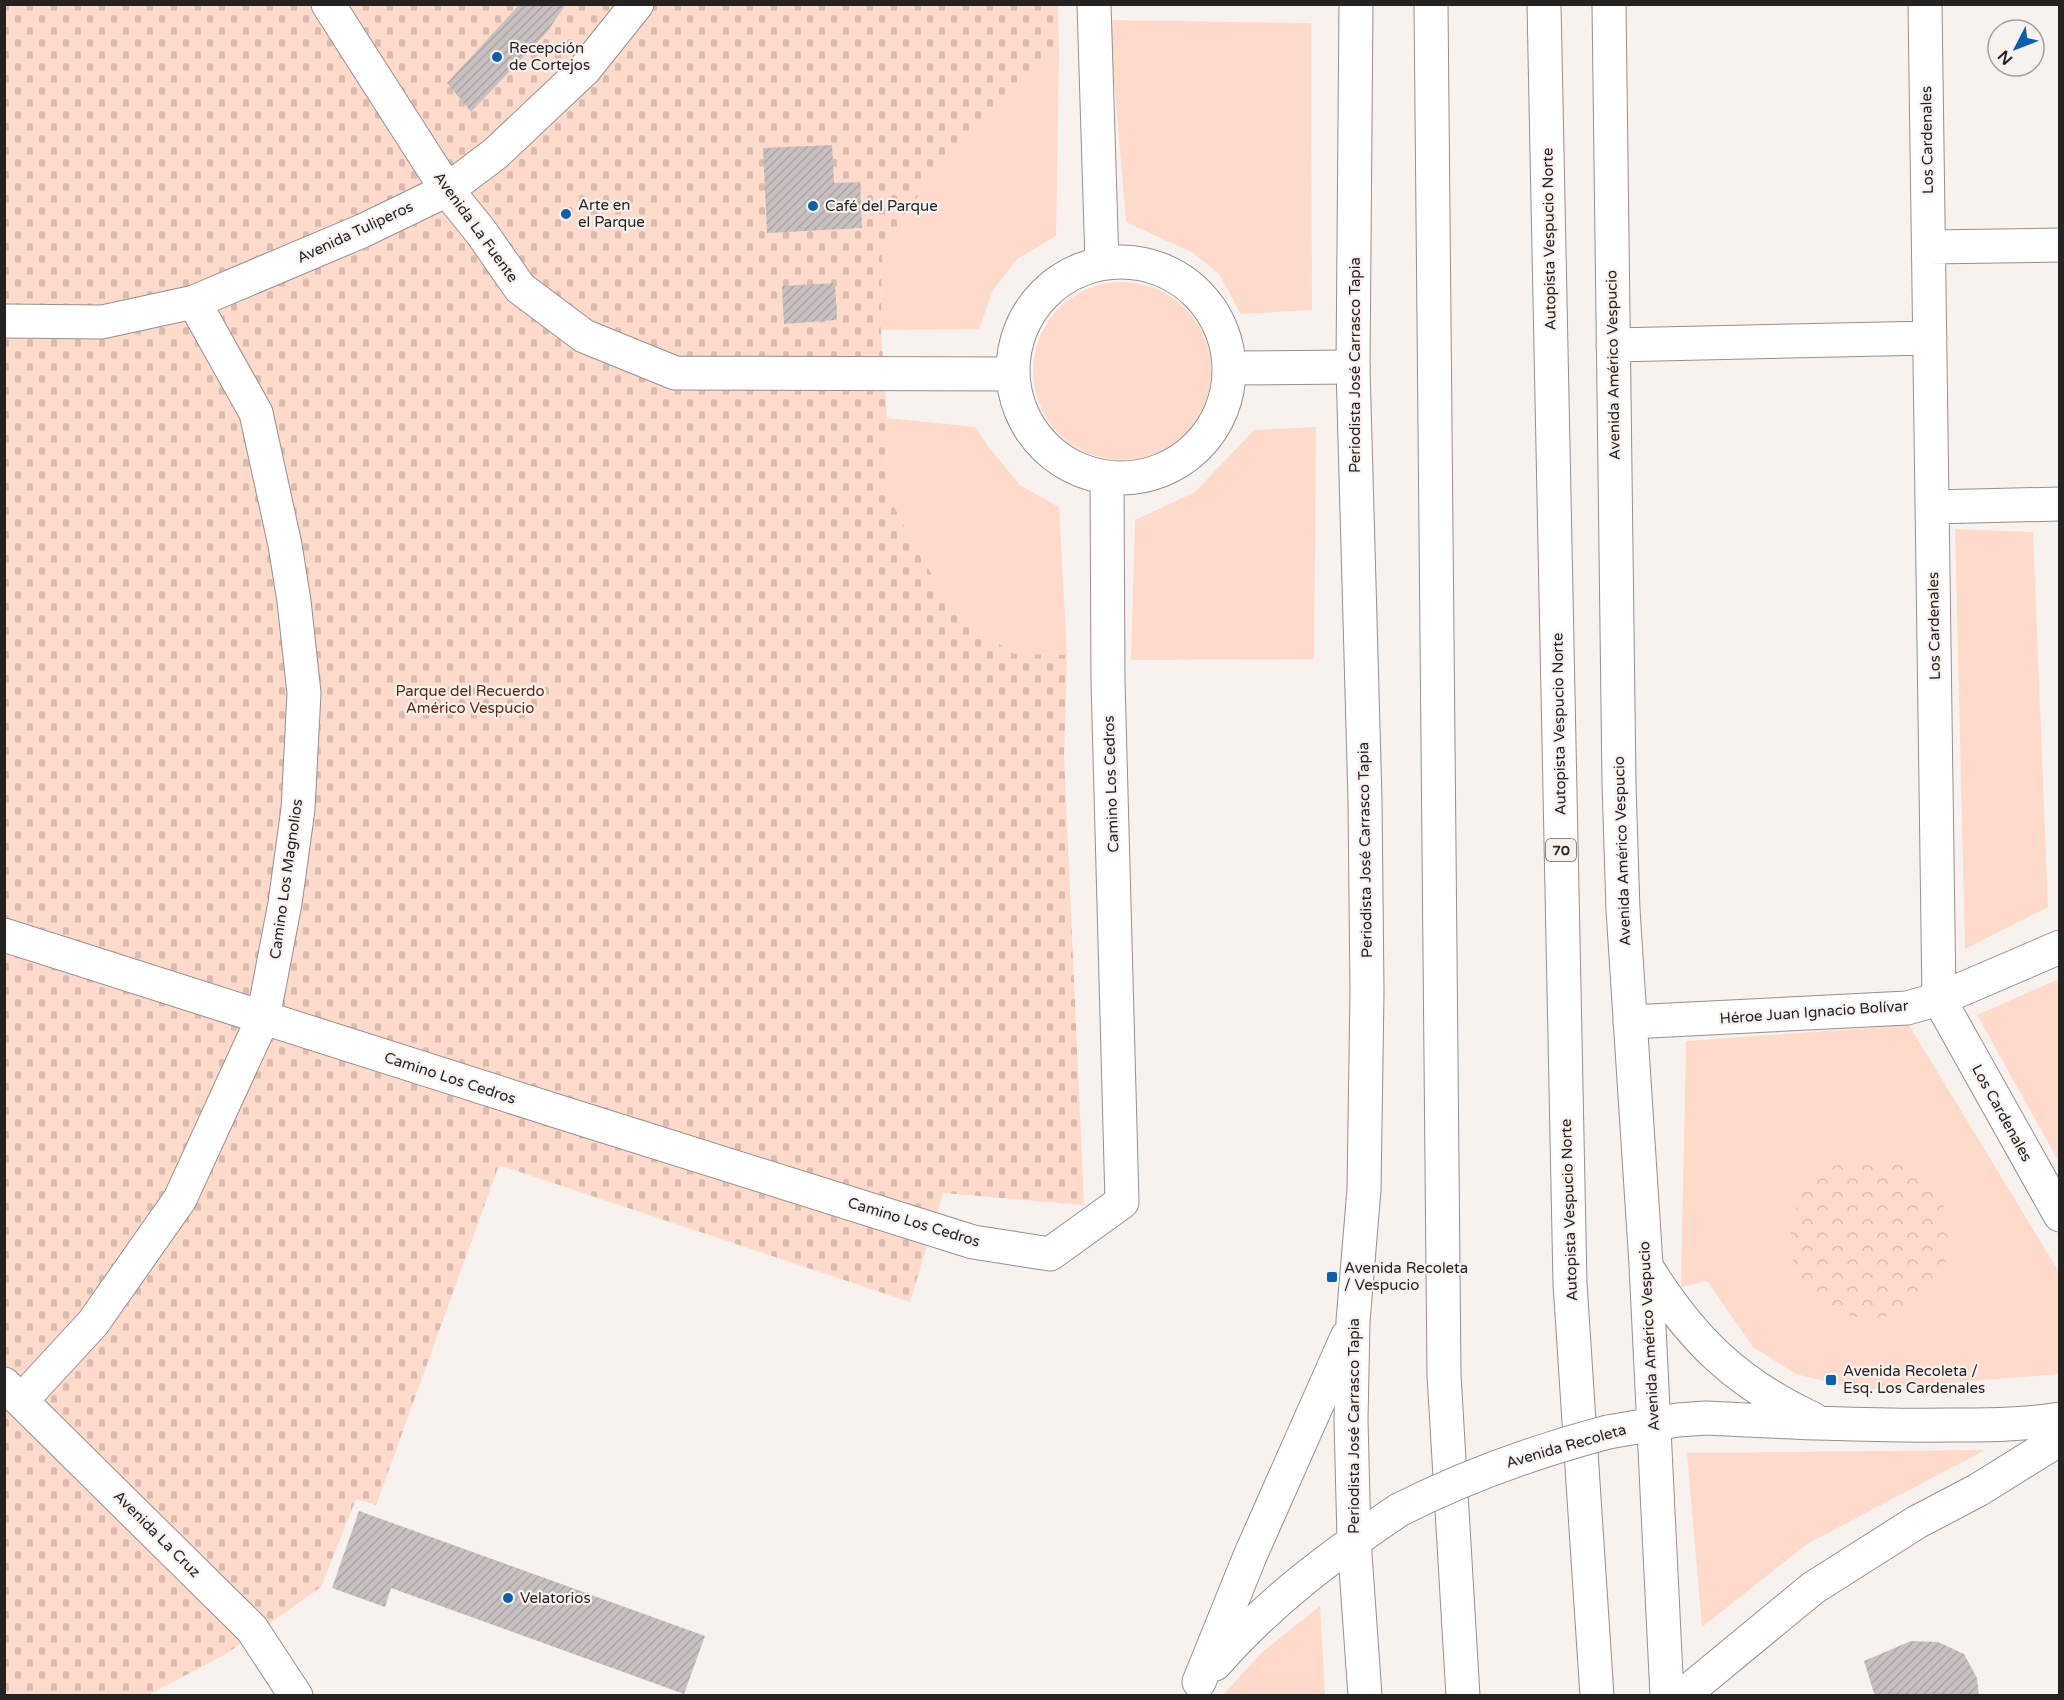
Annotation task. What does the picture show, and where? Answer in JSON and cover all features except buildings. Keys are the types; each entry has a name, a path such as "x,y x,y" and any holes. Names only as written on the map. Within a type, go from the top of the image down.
{"main road":[{"name":"Avenida La Fuente","path":"328,4 447,190 481,232 520,288 584,336 675,373 1012,374"},
{"name":"Avenida Tuliperos","path":"4,321 102,322 194,302 362,231 447,190 495,154 585,69 637,4"},
{"path":"1094,4 1102,263"},
{"name":"Periodista José Carrasco Tapia","path":"1356,4 1353,367 1365,800 1367,992 1364,1190 1353,1321 1351,1420 1354,1540 1365,1695"},
{"path":"1431,4 1444,1374 1463,1695"},
{"name":"Autopista Vespucio Norte","path":"1544,4 1570,1284 1597,1695"},
{"name":"Avenida Américo Vespucio","path":"1609,4 1619,784 1623,910 1646,1265 1667,1695"},
{"name":"Los Cardenales","path":"1926,4 1939,999 2060,1215"},
{"path":"1929,247 2060,245"},
{"path":"1102,263 1140,263 1175,276 1204,299 1223,332 1230,368 1224,405 1206,438 1179,462 1144,476 1107,478 1078,469 1052,453 1031,431 1018,404 1012,374 1015,343 1028,314 1047,290 1073,272 1102,263"},
{"name":"Camino Los Magnolios","path":"13,1392 93,1323 180,1199 263,1018 285,903 298,809 304,693 294,601 285,545 256,413 194,302"},
{"path":"1613,345 1930,338"},
{"path":"1230,368 1353,367"},
{"name":"Camino Los Cedros","path":"4,935 974,1242 1050,1254 1122,1202 1108,681 1107,478"},
{"path":"1932,507 2060,504"},
{"name":"Héroe Juan Ignacio Bolívar","path":"1630,1022 1907,1008 1939,999 2060,947"},
{"path":"1646,1265 1663,1294 1704,1345 1760,1390 1822,1423"},
{"path":"1194,1689 1353,1321"},
{"name":"Avenida La Cruz","path":"13,1392 252,1629 296,1695"},
{"name":"Avenida Recoleta","path":"1194,1689 1239,1637 1283,1595 1354,1540 1400,1510 1432,1493 1503,1464 1608,1432 1653,1423 1706,1418 1915,1426 1994,1425 2060,1419"},
{"path":"1682,1695 1813,1588 1917,1522 1978,1490 2060,1439"}],"green space":[{"name":"Parque del Recuerdo Américo Vespucio","path":"5,5 1058,5 1059,57 1015,83 965,136 910,206 882,252 881,330 887,418 888,495 920,556 960,618 1014,654 1067,655 1064,756 1084,1205 943,1193 910,1302 499,1165 376,1505 356,1499 321,1587 226,1654 148,1695 5,1696"},
{"path":"1109,20 1311,23 1312,310 1241,314 1219,274 1193,253 1126,222"},
{"path":"1059,57 1056,236 1017,259 993,290 979,329 881,330 882,252 910,206 965,136 1015,83"},
{"path":"1122,282 1156,289 1185,308 1204,337 1211,371 1204,405 1185,434 1156,453 1122,460 1088,453 1059,434 1040,405 1033,371 1040,337 1059,308 1088,289"},
{"path":"887,418 976,427 987,445 1020,485 1059,507 1067,655 1014,654 960,618 920,556 888,495"},
{"path":"1316,427 1314,659 1131,660 1135,520 1195,492 1254,430"},
{"path":"1955,529 2033,532 2048,907 1965,949"},
{"path":"2059,979 2059,1162 1977,1015"},
{"path":"1909,1025 2059,1272 2059,1374 1860,1390 1796,1374 1753,1347 1707,1281 1681,1287 1686,1041"},
{"path":"1870,1158 1901,1164 1927,1181 1944,1207 1950,1238 1944,1269 1927,1295 1901,1312 1870,1318 1839,1312 1813,1295 1796,1269 1790,1238 1796,1207 1813,1181 1839,1164"},
{"path":"1985,1450 1807,1544 1702,1627 1687,1453"},
{"path":"1320,1606 1325,1695 1223,1695 1261,1653"}],"place":[{"name":"Recepción de Cortejos","path":"497,57"},
{"name":"Café del Parque","path":"813,206"},
{"name":"Arte en el Parque","path":"566,214"},
{"name":"Avenida Recoleta / Vespucio","path":"1332,1277"},
{"name":"Avenida Recoleta / Esq. Los Cardenales","path":"1831,1380"},
{"name":"Velatorios","path":"508,1598"}]}
